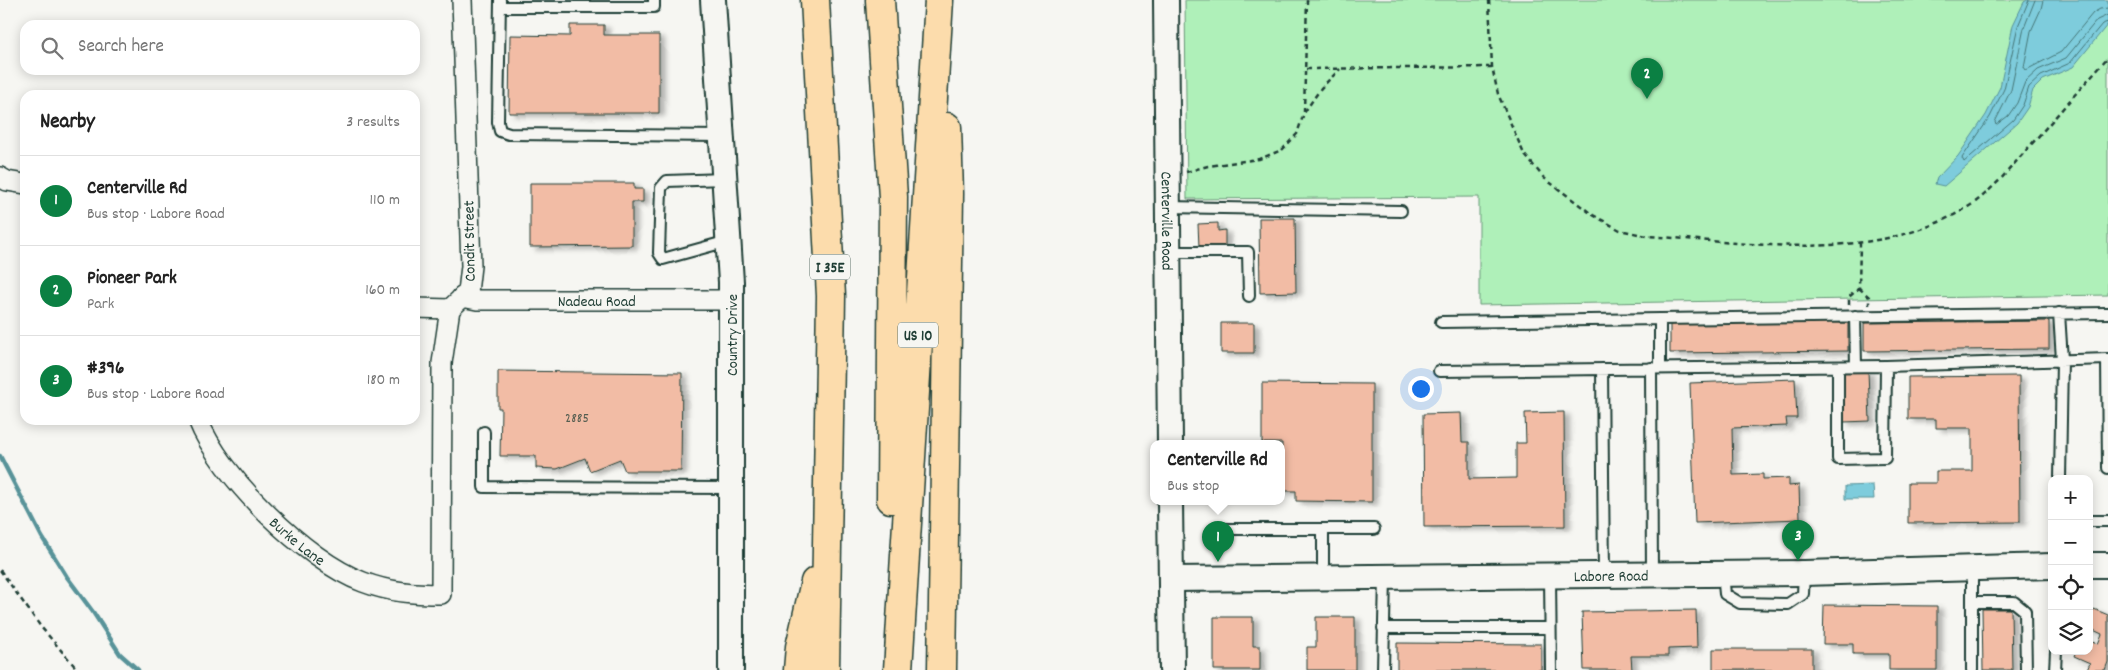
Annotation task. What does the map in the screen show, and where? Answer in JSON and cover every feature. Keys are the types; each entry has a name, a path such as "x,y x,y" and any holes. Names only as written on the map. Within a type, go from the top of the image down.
{"highway":[{"name":"I 35E","path":"815,0 831,296 825,670"},
{"path":"880,0 893,197 890,670"},
{"path":"940,0 949,194 942,670"},
{"name":"US 10","path":"898,670 940,0"},
{"path":"798,670 800,647 827,534"}],"street":[{"name":"Condit Street","path":"441,594 442,363 456,303 468,292 471,266 462,0"},
{"name":"Country Drive","path":"713,0 731,300 730,670"},
{"name":"Centerville Road","path":"1166,0 1170,440"},
{"path":"0,177 7,181 20,183"},
{"name":"Nadeau Road","path":"420,307 477,300 731,300"},
{"name":"Burke Lane","path":"200,425 210,445 226,468 249,495 318,558 342,573 385,589 412,594 441,594"},
{"path":"1170,505 1172,670"},
{"name":"Labore Road","path":"1171,579 1804,573 2048,566"}],"lane":[{"path":"654,0 654,7 500,4 498,122 500,131 508,134 722,136"},
{"path":"724,179 667,181 661,188 659,253 664,259 728,242"},
{"path":"1167,207 1402,211"},
{"path":"1168,252 1248,252 1249,296"},
{"path":"1441,322 2108,313"},
{"path":"2059,314 2062,360 2060,475"},
{"path":"1852,316 1856,366"},
{"path":"1652,575 1656,368 1660,319"},
{"path":"1438,371 1886,366 2107,359 2108,468"},
{"path":"1838,366 1838,459 1885,458 1886,366"},
{"path":"1602,369 1604,575"},
{"path":"484,432 484,487 731,488"},
{"path":"2093,521 2108,520"},
{"path":"1225,528 1374,529"},
{"path":"1323,529 1323,578"},
{"path":"1972,567 1972,670"},
{"path":"1550,576 1551,670"},
{"path":"1383,670 1385,577"},
{"path":"1972,602 2014,602 2025,611 2026,670"},
{"path":"1384,628 1550,628"},
{"path":"2055,670 2056,655"}],"path":[{"path":"1304,113 1307,0"},
{"path":"1489,0 1492,67 1498,94 1524,154 1544,178 1593,215 1620,230 1647,236 1816,246 1860,243 1922,228 1950,217 1973,204 2000,180 2108,57"},
{"path":"1306,69 1492,67"},
{"path":"1185,172 1208,166 1259,159 1282,150 1297,134 1304,113 1321,88 1340,69"},
{"path":"1852,316 1849,297 1859,288 1860,243"},
{"path":"1859,288 1869,297 1869,316"},
{"path":"0,570 41,628 78,670"}],"green space":[{"path":"1185,0 2108,0 2108,295 1479,305 1479,197 1187,199"}],"water":[{"path":"2027,0 2108,0 2108,24 2073,67 2043,80 2033,90 2028,107 2017,123 1944,186 1935,184 1937,178 1958,156 1986,115 2000,87 2013,25 2024,2"},
{"path":"1873,485 1874,499 1845,499 1845,486"}],"building":[{"path":"570,25 604,25 604,35 659,35 659,113 509,113 510,35 570,36"},
{"path":"530,183 634,183 634,189 643,189 643,202 632,202 632,246 530,247"},
{"path":"1259,218 1295,218 1296,292 1260,293"},
{"path":"1218,223 1218,231 1225,230 1225,247 1199,247 1198,224"},
{"path":"1848,321 1848,351 1670,353 1670,323"},
{"path":"2049,321 2049,349 1864,351 1864,323"},
{"path":"1221,323 1254,323 1254,353 1221,353"},
{"path":"498,371 682,373 681,471 625,471 620,459 590,471 585,458 557,469 536,468 536,456 500,456 501,408 498,408"},
{"path":"1868,371 1870,421 1844,422 1842,372"},
{"path":"2019,376 2020,522 1908,523 1908,483 1936,483 1936,471 1972,471 1972,428 1936,428 1936,419 1908,419 1908,377"},
{"path":"1795,379 1797,418 1786,418 1787,426 1732,428 1733,475 1763,474 1763,479 1789,478 1789,486 1799,485 1800,519 1695,523 1690,383"},
{"path":"1262,383 1372,384 1372,502 1296,501 1296,491 1285,491 1285,440 1262,440"},
{"path":"1564,412 1565,526 1424,527 1423,414 1461,413 1462,442 1469,442 1469,479 1516,478 1516,443 1526,443 1525,413"},
{"path":"1824,605 1937,606 1937,670 1889,670 1889,654 1853,654 1853,644 1823,644"},
{"path":"1982,609 2011,609 2012,670 1983,670"},
{"path":"2094,609 2108,615 2108,662 2105,670 2087,670 2090,663 2074,656 2093,655 2093,642 2098,644 2102,634 2093,630"},
{"path":"1696,610 1697,648 1668,649 1668,656 1631,656 1632,670 1584,670 1582,612"},
{"path":"1214,617 1253,617 1253,646 1260,646 1260,670 1214,670"},
{"path":"1316,617 1355,617 1355,670 1307,670 1307,647 1316,647"},
{"path":"1397,643 1541,644 1541,670 1397,670"},
{"path":"1713,649 1812,649 1812,670 1713,670"}],"waterway":[{"path":"0,456 42,537 67,577 93,612 120,654 138,670"}],"place":[{"name":"Pioneer Park","path":"1647,99"},
{"name":"#396","path":"1798,561"},
{"name":"Centerville Rd","path":"1218,562"}]}
